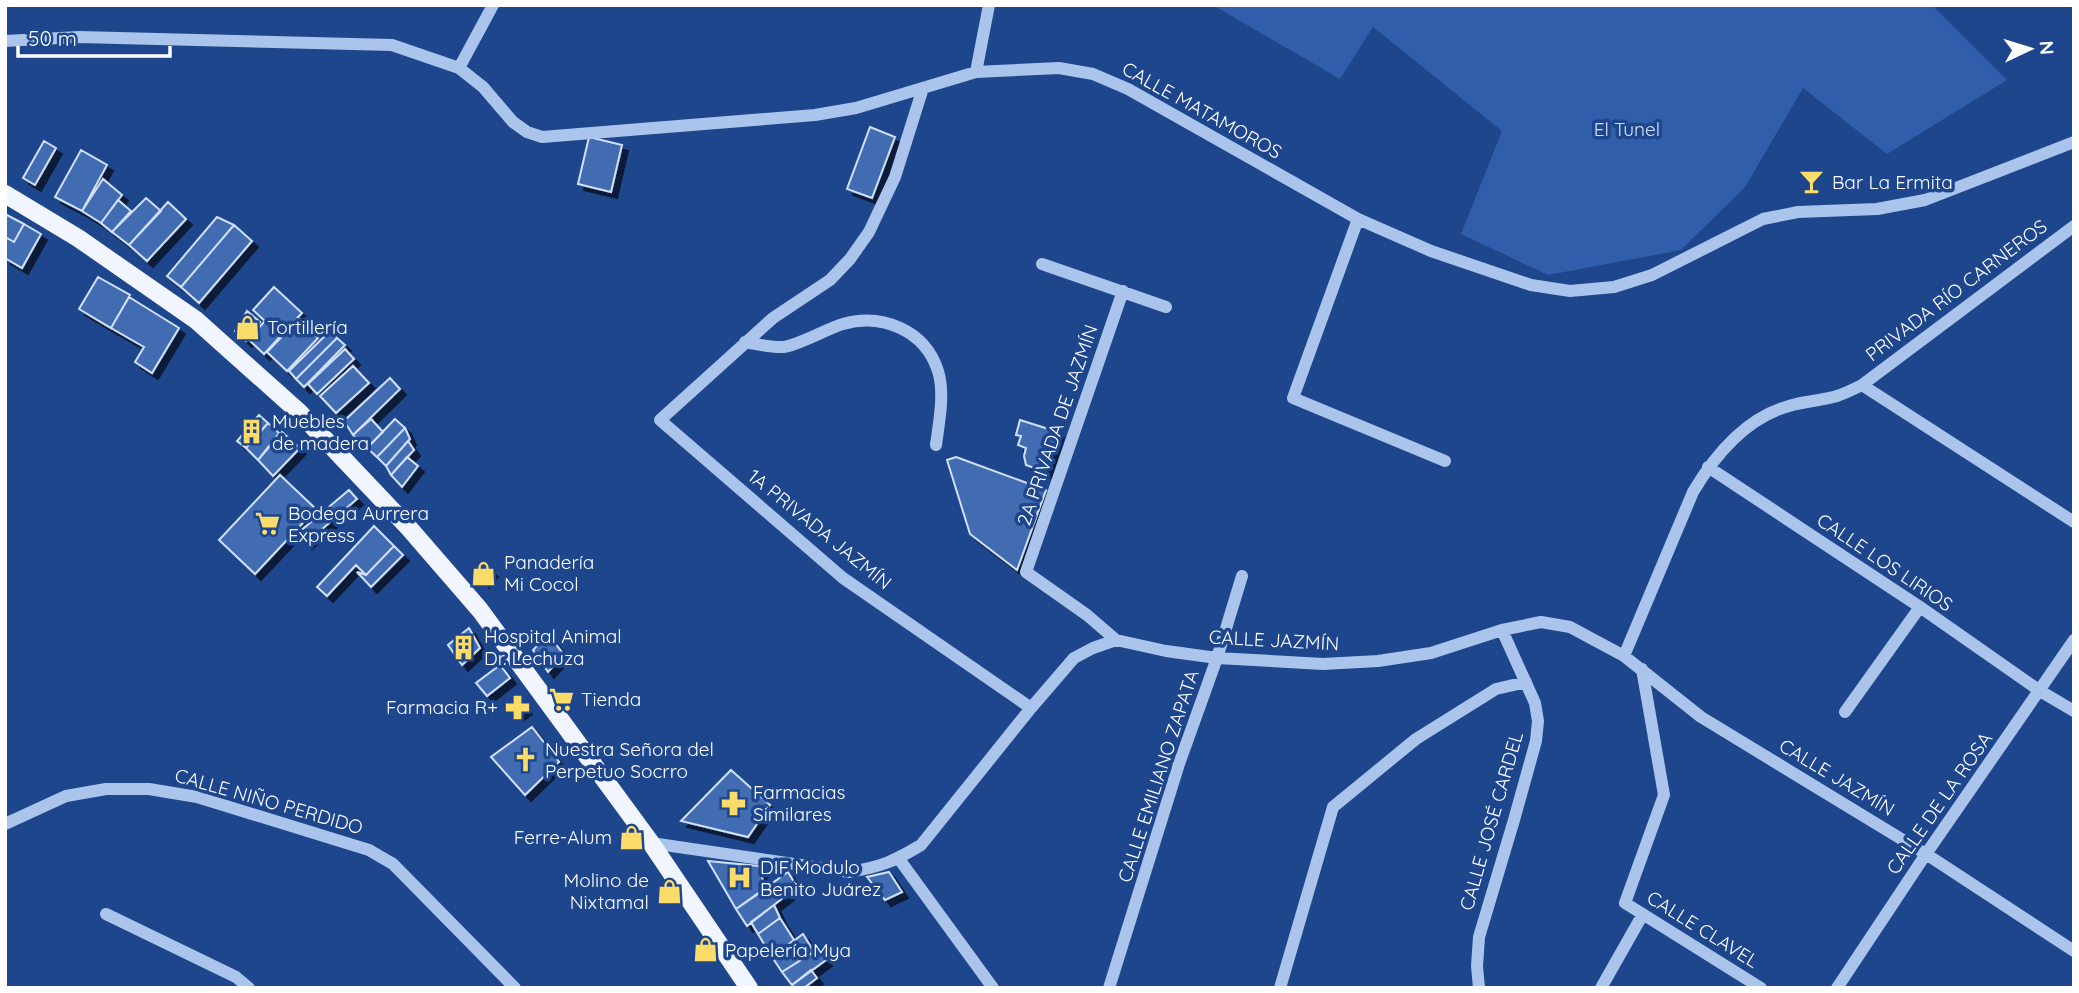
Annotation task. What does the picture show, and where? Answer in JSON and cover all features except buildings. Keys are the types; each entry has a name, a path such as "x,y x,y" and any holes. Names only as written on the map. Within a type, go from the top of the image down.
{"main road":[{"path":"5,194 78,238 195,320 299,412 409,528 480,610 650,843 749,988"}],"street":[{"path":"459,68 493,5"},
{"path":"976,72 989,5"},
{"name":"CALLE MATAMOROS","path":"5,41 79,37 392,45 459,68 483,86 513,122 527,132 542,136 815,115 856,108 976,72 1059,68 1093,74 1128,89 1358,219 1431,251 1531,285 1570,290 1614,287 1652,275 1763,219 1798,212 1877,209 1925,200 2074,142"},
{"path":"745,342 773,318 830,280 850,259 869,232 895,177 923,89"},
{"path":"1358,219 1293,398 1445,461"},
{"name":"PRIVADA RÍO CARNEROS","path":"1623,656 1693,492 1708,467 1735,438 1759,417 1788,406 1838,396 1863,385 2074,226"},
{"path":"1042,264 1166,307"},
{"name":"2A PRIVADA DE JAZMÍN","path":"1116,640 1087,615 1026,572 1123,291"},
{"path":"745,342 783,348 844,324 877,320 903,328 925,346 938,371 941,408 936,445"},
{"name":"1A PRIVADA JAZMÍN","path":"745,342 660,419 843,578 1031,708"},
{"path":"1863,385 2074,522"},
{"name":"CALLE LOS LIRIOS","path":"1708,467 1920,607 2040,691 2074,711"},
{"name":"CALLE EMILIANO ZAPATA","path":"1109,988 1179,764 1217,658 1242,576"},
{"path":"1845,712 1920,607"},
{"name":"CALLE JAZMÍN","path":"1116,640 1166,652 1217,658 1323,664 1378,661 1431,653 1502,629 1541,622 1570,627 1642,669 1701,717 1926,854 2074,951"},
{"name":"CALLE JOSÉ CARDEL","path":"1479,988 1479,937 1536,741 1538,721 1535,703 1502,629"},
{"path":"650,843 849,872 878,867 899,859 921,845 1074,659 1093,648 1116,640"},
{"name":"CALLE DE LA ROSA","path":"1837,988 2074,640"},
{"name":"CALLE CLAVEL","path":"1642,669 1664,795 1625,903 1761,988"},
{"path":"1280,988 1333,807 1416,739 1496,689 1526,682"},
{"name":"CALLE NIÑO PERDIDO","path":"5,824 66,796 106,789 149,789 197,797 369,850 393,864 515,988"},
{"path":"899,859 993,988"},
{"path":"106,914 236,977 249,988"},
{"path":"1601,988 1643,914"}],"green space":[{"name":"El Tunel","path":"1213,5 1932,5 2007,80 1887,154 1803,88 1745,187 1681,250 1548,275 1461,234 1502,131 1373,27 1340,79"}],"place":[{"name":"Bar La Ermita","path":"1812,182"},
{"name":"Tortillería","path":"247,327"},
{"name":"Muebles de madera","path":"252,432"},
{"name":"Bodega Aurrera Express","path":"268,524"},
{"name":"Panadería Mi Cocol","path":"484,573"},
{"name":"Hospital Animal Dr. Lechuza","path":"464,647"},
{"name":"Tienda","path":"561,699"},
{"name":"Farmacia R+","path":"518,707"},
{"name":"Nuestra Señora del Perpetuo Socrro","path":"525,760"},
{"name":"Farmacias Similares","path":"733,803"},
{"name":"Ferre-Alum","path":"632,837"},
{"name":"DIF Modulo Benito Juárez","path":"740,878"},
{"name":"Molino de Nixtamal","path":"669,891"},
{"name":"Papelería Mya","path":"705,950"}]}
